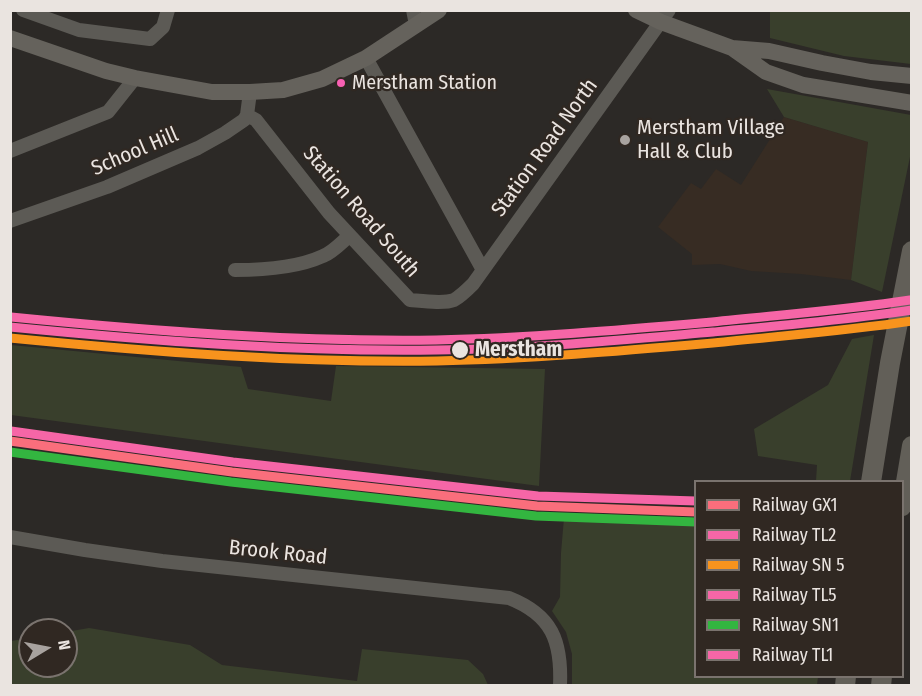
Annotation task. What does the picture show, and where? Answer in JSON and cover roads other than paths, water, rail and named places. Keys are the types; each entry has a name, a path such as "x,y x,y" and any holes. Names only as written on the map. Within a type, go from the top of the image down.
{"highway":[{"path":"871,480 890,363 912,250"},
{"path":"904,499 912,446"}],"main road":[{"path":"10,38 52,54 135,78 212,92 283,90 322,79 366,58 415,18 439,10"},
{"path":"636,10 665,16 732,48 766,72 803,85 911,103"},
{"path":"732,48 769,51 871,72 912,76"}],"street":[{"path":"23,10 79,30 150,39 163,27 168,10"},
{"name":"Station Road North","path":"460,296 473,284 665,16"},
{"path":"366,58 483,270"},
{"path":"10,151 108,112 135,78"},
{"path":"247,115 250,92"},
{"name":"School Hill","path":"10,221 107,187 198,148 239,124 247,115"},
{"name":"Station Road South","path":"247,115 256,120 329,213 411,300 448,301 460,296"},
{"path":"235,270 259,270 308,261 325,255 350,236"},
{"name":"Brook Road","path":"10,537 162,561 509,598 538,614 549,628 557,643 561,663 560,686"}],"rail line":[{"name":"TL5","path":"11,317 223,335 436,340 540,336 643,328 861,307 910,300"},
{"name":"TL2","path":"10,327 223,344 330,349 437,350 540,346 644,338 812,323 912,310"},
{"name":"TL1","path":"11,431 233,462 538,496 694,501"},
{"name":"GX1","path":"10,441 232,472 537,506 694,512"},
{"name":"SN1","path":"10,452 231,482 536,516 694,522"}],"place":[{"name":"Merstham Station","path":"341,83"},
{"name":"Merstham Village Hall & Club","path":"625,140"},
{"name":"Merstham","path":"460,350"}]}
